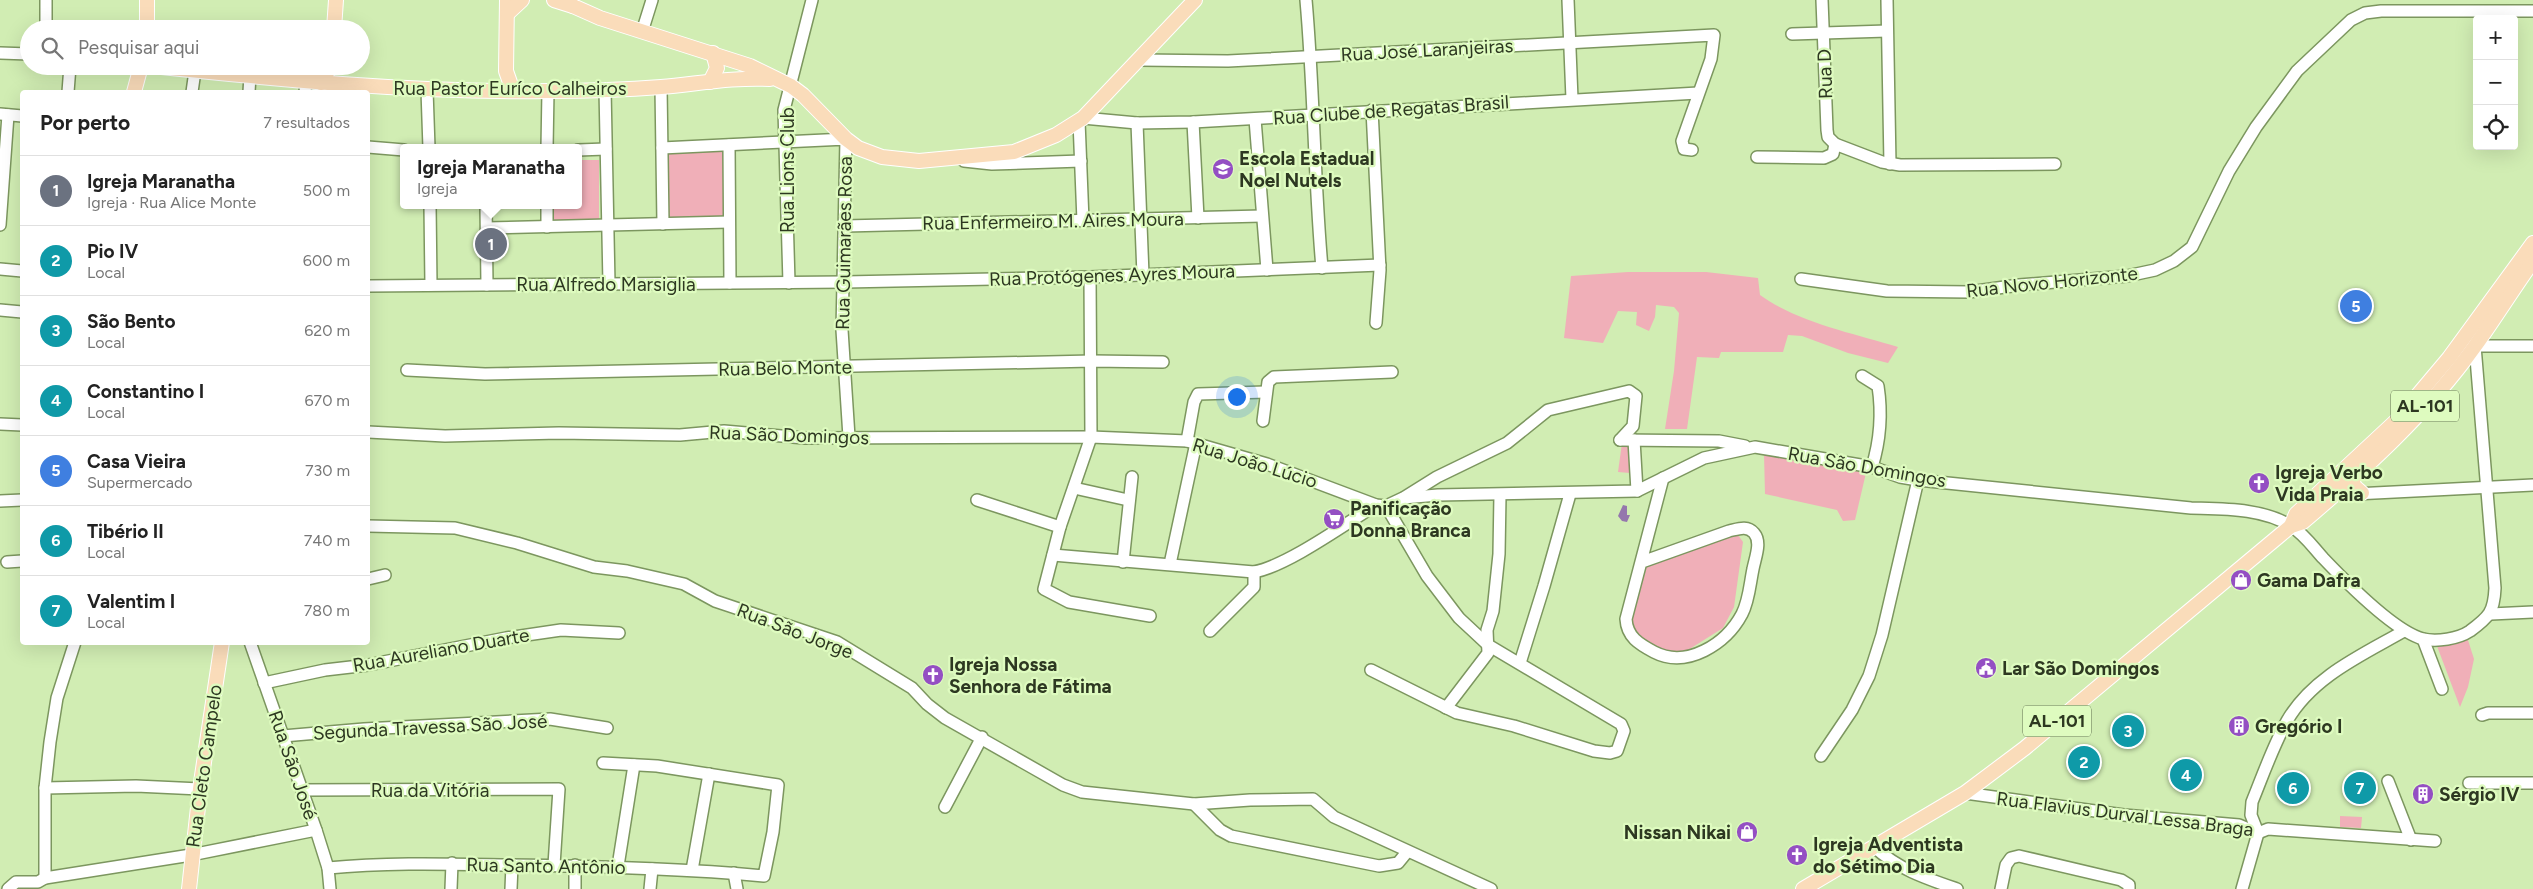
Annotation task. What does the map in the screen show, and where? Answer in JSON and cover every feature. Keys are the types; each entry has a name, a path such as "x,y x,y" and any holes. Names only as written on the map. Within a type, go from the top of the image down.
{"main road":[{"path":"147,0 147,20"},
{"path":"335,20 336,0"},
{"path":"513,91 506,71 507,6 522,0"},
{"path":"554,0 570,3 600,18 750,66 791,86 822,112 846,139 868,154 919,161 1014,152 1056,135 1081,119 1140,60 1195,0"},
{"path":"710,82 717,68 713,53"},
{"path":"497,91 506,71"},
{"path":"135,90 139,75"},
{"name":"Rua Pastor Euríco Calheiros","path":"250,75 306,87 321,83 427,90 497,91 661,87 745,78 778,80"},
{"path":"321,83 326,75"},
{"path":"336,75 340,85"},
{"name":"AL-101","path":"1803,889 1965,793 2025,748 2291,526 2303,522 2335,495 2403,431 2475,346 2531,252"},
{"name":"AL-101","path":"2291,526 2296,514 2396,421 2435,376 2531,252"},
{"path":"2352,463 2352,479 2357,491 2362,494"},
{"name":"Rua Cleto Campelo","path":"189,889 191,855 222,645"}],"street":[{"path":"46,0 46,20"},
{"path":"642,32 652,0"},
{"name":"Rua Lions Club","path":"789,283 784,110 812,0"},
{"path":"1306,0 1311,57 1315,198 1322,268"},
{"path":"1568,0 1572,99"},
{"name":"Rua D","path":"1822,0 1827,130 1828,137 1835,144"},
{"path":"1888,0 1890,164"},
{"name":"Rua Novo Horizonte","path":"1801,279 1887,291 1969,292 2019,285 2127,276 2155,270 2182,257 2192,247 2229,171 2256,127 2297,72 2358,15 2371,11 2533,11"},
{"path":"1792,34 1888,31"},
{"name":"Rua José Laranjeiras","path":"1140,60 1228,61 1714,34 1711,59 1698,93"},
{"path":"0,53 20,54"},
{"path":"68,90 69,75"},
{"path":"192,90 194,75"},
{"path":"249,90 250,75"},
{"path":"661,87 663,224"},
{"path":"605,89 610,284"},
{"path":"427,90 428,144"},
{"path":"547,144 548,91"},
{"path":"1687,147 1698,93"},
{"name":"Rua Clube de Regatas Brasil","path":"1081,119 1137,122 1194,122 1372,110 1698,93"},
{"path":"1372,110 1380,266 1376,323"},
{"path":"0,217 4,114 20,116"},
{"path":"1081,119 1083,221"},
{"path":"1255,119 1267,270"},
{"path":"1137,122 1143,275"},
{"path":"1194,122 1198,218"},
{"path":"662,148 784,144 846,139"},
{"name":"Rua Guimarães Rosa","path":"846,139 845,282 842,330 849,437"},
{"path":"1757,157 1824,158 1833,154 1835,144 1890,164 2054,164"},
{"path":"729,145 730,283"},
{"path":"370,147 400,150"},
{"path":"582,150 606,150"},
{"path":"952,159 992,164 1081,161"},
{"path":"430,209 431,286"},
{"path":"486,209 487,285"},
{"path":"547,209 547,227"},
{"name":"Rua Enfermeiro M. Aires Moura","path":"844,226 1262,216"},
{"path":"486,228 729,222"},
{"name":"Rua Protógenes Ayres Moura","path":"845,282 1090,277 1380,266"},
{"path":"0,269 20,272"},
{"path":"1090,277 1091,436 1060,527 1044,589 1070,602 1150,616"},
{"name":"Rua Alfredo Marsiglia","path":"370,286 845,282"},
{"path":"0,310 20,312"},
{"path":"2491,614 2495,588 2475,346 2533,346"},
{"name":"Rua Belo Monte","path":"407,370 485,374 1092,361 1163,362"},
{"path":"1263,421 1268,382 1277,376 1392,372"},
{"path":"1862,376 1878,386 1880,406 1876,454 1872,467"},
{"path":"1403,498 1437,477 1507,443 1548,410 1622,390 1634,393 1636,404 1633,426 1620,440 1719,441 1755,447"},
{"path":"1170,564 1192,442 1194,402 1198,394 1266,392"},
{"path":"0,424 20,425"},
{"name":"Rua São Domingos","path":"370,432 445,436 559,433 680,435 724,431 776,436 849,437 1091,436"},
{"name":"Rua João Lúcio","path":"1091,436 1192,442 1267,464 1381,505"},
{"path":"1634,440 1637,491"},
{"name":"Rua São Domingos","path":"1254,572 1265,570 1381,505 1403,498 1637,491 1704,458 1755,447 1872,467 1900,477 1918,480 2192,508 2235,510 2268,516 2291,526 2310,541 2352,588 2404,631 2423,639"},
{"path":"1123,562 1128,500 1132,477"},
{"path":"1642,562 1742,528 1750,528 1756,534 1757,550 1743,613 1729,633 1711,647 1687,658 1677,659 1657,653 1638,643 1628,630 1626,619 1663,478"},
{"path":"1821,756 1852,710 1869,676 1882,635 1918,480"},
{"path":"2335,495 2533,485"},
{"path":"1074,488 1128,500"},
{"path":"1520,663 1570,494"},
{"path":"1446,708 1488,653 1487,630 1493,612 1499,554 1500,495"},
{"path":"0,501 20,500"},
{"path":"977,500 1060,527"},
{"path":"1371,670 1446,708 1514,726 1594,751 1614,753 1618,749 1624,731 1621,724 1488,645 1459,618 1427,576 1381,505"},
{"name":"Rua São Jorge","path":"370,526 455,528 517,543 594,567 628,571 684,584 715,601 837,642 912,688 927,704 945,718 982,737 1063,785 1082,792 1194,804 1250,800 1313,799 1334,817 1491,889"},
{"path":"1053,555 1254,572 1254,587 1210,632"},
{"path":"7,562 20,561"},
{"path":"370,579 385,575"},
{"path":"2442,689 2423,639 2438,640 2465,634 2491,614 2533,612"},
{"name":"Rua Aureliano Duarte","path":"264,683 325,670 368,665 506,638 561,630 619,633"},
{"path":"2242,889 2258,833 2250,815 2252,802 2287,720 2315,686 2330,674 2404,631"},
{"path":"44,878 45,788 57,698 74,645"},
{"name":"Rua São José","path":"251,645 316,830 328,868 330,889"},
{"path":"2482,715 2488,712 2533,713"},
{"name":"Segunda Travessa São José","path":"283,736 364,729 550,720 607,728"},
{"path":"945,808 982,737"},
{"path":"603,763 657,766 709,774 692,870"},
{"path":"618,866 634,765"},
{"name":"Rua Santo Antônio","path":"328,868 364,865 452,863 575,865 692,870 764,876 773,832 778,785 709,774"},
{"path":"2388,781 2411,840"},
{"path":"2469,783 2533,783"},
{"path":"45,788 136,786 200,789"},
{"name":"Rua da Vitória","path":"302,790 559,790 554,865"},
{"name":"Rua Flavius Durval Lessa Braga","path":"1965,793 2124,815 2239,825 2258,833 2268,829 2434,841"},
{"path":"1194,804 1220,830 1231,836 1379,866 1398,863 1407,852"},
{"path":"8,889 16,882 38,882 44,878 191,855 316,830"},
{"path":"1874,848 1892,863 1914,874 1957,889"},
{"path":"2001,889 2006,865 2011,858 2019,856 2121,880 2129,885 2129,889"},
{"path":"451,889 452,863"},
{"path":"512,865 512,889"},
{"path":"575,865 575,889"},
{"path":"650,889 652,869"},
{"path":"734,873 737,889"}],"shaded area":[{"path":"725,149 726,221 668,221 667,150"},
{"path":"582,160 599,160 599,221 549,221 549,209 582,209"},
{"path":"1628,272 1706,272 1758,278 1760,295 1775,305 1809,320 1898,347 1888,363 1848,353 1802,336 1788,335 1783,352 1721,352 1719,358 1697,357 1687,429 1665,429 1674,371 1679,313 1674,307 1656,305 1655,317 1649,331 1636,325 1637,312 1618,311 1603,343 1564,338 1571,276"},
{"path":"1622,443 1631,443 1630,473 1618,472"},
{"path":"1764,454 1866,473 1855,520 1843,521 1837,510 1765,494"},
{"path":"1623,505 1627,506 1627,515 1630,515 1627,522 1622,521 1618,516"},
{"path":"1738,535 1743,542 1734,607 1723,628 1688,650 1674,654 1649,647 1628,629 1641,572 1648,565"},
{"path":"2467,637 2474,659 2468,687 2460,707 2437,646"},
{"path":"2340,816 2362,817 2361,828 2340,827"}],"place":[{"name":"Escola Estadual Noel Nutels","path":"1223,169"},
{"name":"Igreja Maranatha","path":"491,244"},
{"name":"Casa Vieira","path":"2356,306"},
{"name":"Igreja Verbo Vida Praia","path":"2259,483"},
{"name":"Panificação Donna Branca","path":"1334,519"},
{"name":"Gama Dafra","path":"2241,580"},
{"name":"Lar São Domingos","path":"1986,668"},
{"name":"Igreja Nossa Senhora de Fátima","path":"933,675"},
{"name":"Gregório I","path":"2239,726"},
{"name":"São Bento","path":"2128,731"},
{"name":"Pio IV","path":"2084,762"},
{"name":"Constantino I","path":"2186,775"},
{"name":"Tibério II","path":"2293,788"},
{"name":"Valentim I","path":"2360,788"},
{"name":"Sérgio IV","path":"2423,794"},
{"name":"Nissan Nikai","path":"1747,832"},
{"name":"Igreja Adventista do Sétimo Dia","path":"1797,855"}]}
